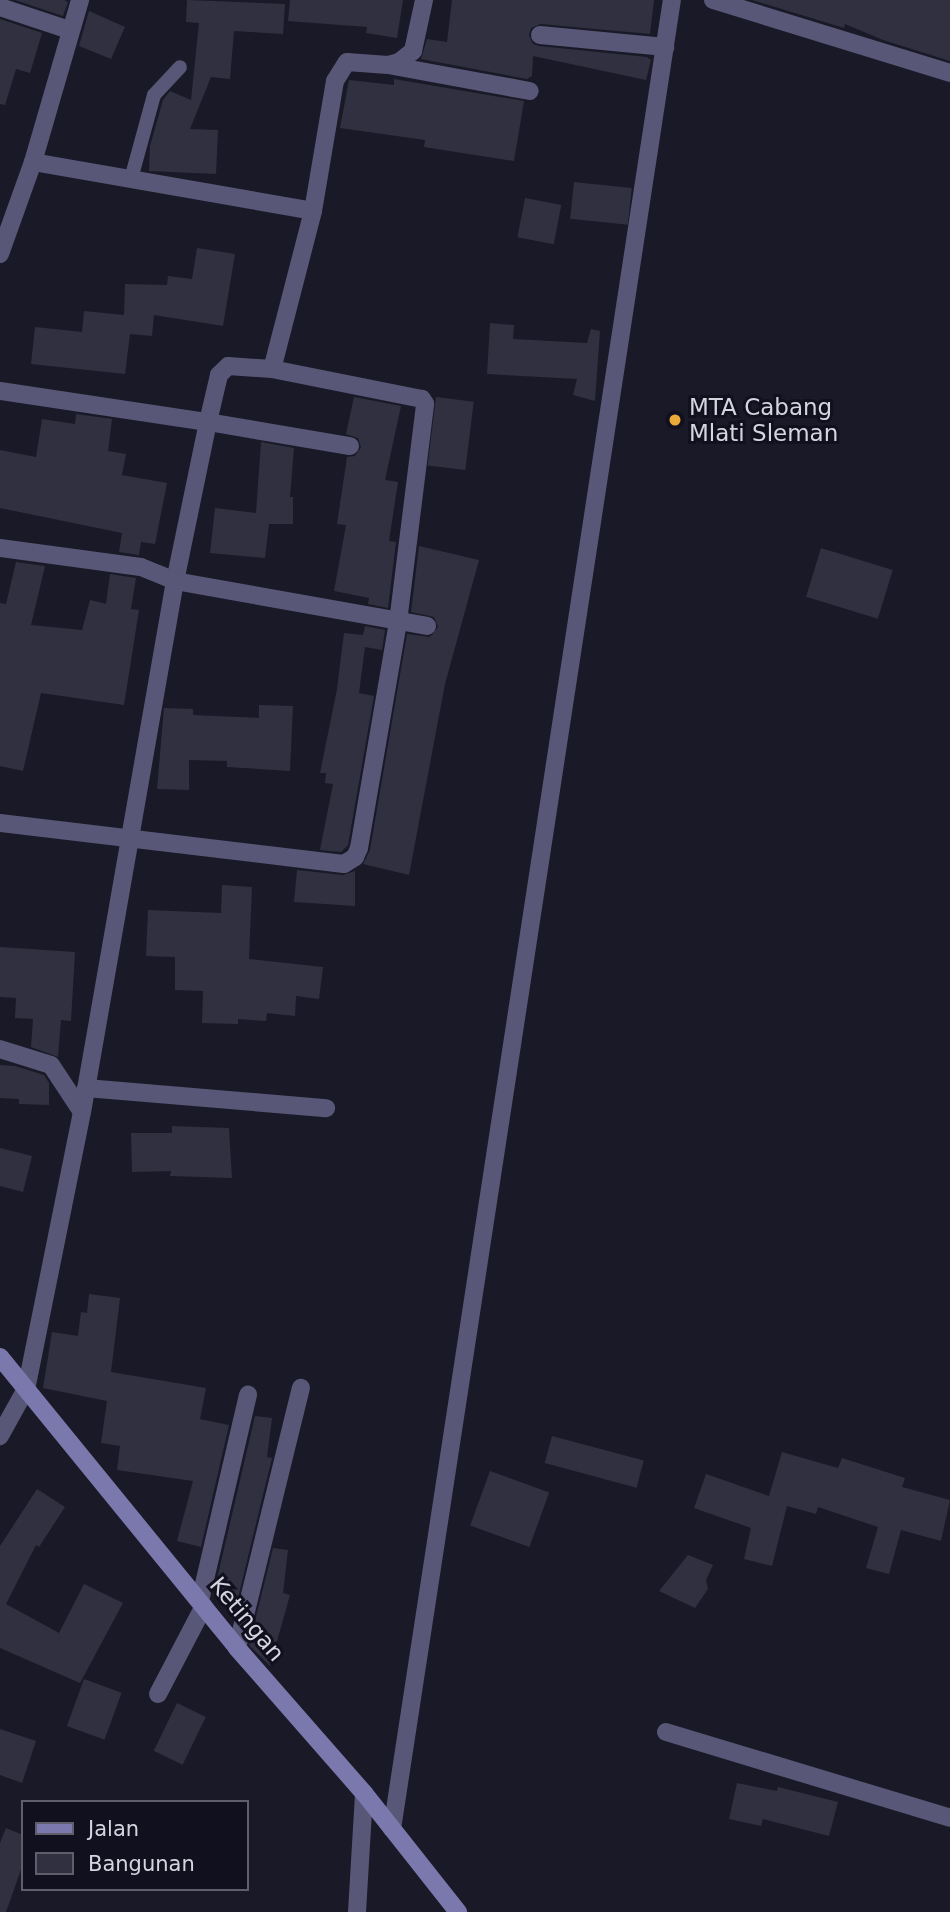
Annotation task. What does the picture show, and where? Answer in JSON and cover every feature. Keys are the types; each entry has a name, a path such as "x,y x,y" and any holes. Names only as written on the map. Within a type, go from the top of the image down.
{"street":[{"path":"0,254 33,162 69,30 80,0"},
{"path":"388,65 399,62 414,51 424,0"},
{"path":"393,1829 672,0"},
{"path":"713,0 950,73"},
{"path":"0,7 69,30"},
{"path":"540,35 666,47"},
{"path":"272,369 313,211 339,71 347,62 388,65 530,91"},
{"path":"33,162 313,211"},
{"path":"0,823 128,838 344,864 350,862 359,849 398,622 425,404 422,399 272,369 228,366 219,375 175,581 128,838 82,1112 26,1388 0,1436"},
{"path":"0,391 349,446"},
{"path":"0,548 141,567 175,581 427,626"},
{"path":"0,1049 51,1065 82,1112"},
{"path":"86,1088 326,1108"},
{"name":"Ketingan","path":"0,1357 237,1648 364,1793 458,1912"},
{"path":"237,1648 300,1388"},
{"path":"158,1694 202,1603 248,1394"},
{"path":"666,1732 950,1818"},
{"path":"358,1912 364,1793"}],"lane":[{"path":"131,179 153,95 180,68"}],"building":[{"path":"15,0 64,0 68,2 63,16"},
{"path":"187,0 285,4 283,34 234,31 230,79 211,77 190,129 218,130 216,174 149,171 150,146 163,100 170,91 191,100 199,23 186,22"},
{"path":"290,0 403,0 397,38 366,33 367,27 288,21"},
{"path":"452,0 654,0 650,34 541,24 531,28 529,35 533,44 539,46 647,57 651,60 646,80 533,56 532,76 527,79 421,59 427,39 447,42"},
{"path":"752,0 950,0 950,61 883,40 845,24 844,28"},
{"path":"89,11 125,27 111,59 79,46"},
{"path":"0,19 42,33 30,73 16,69 5,105 0,104"},
{"path":"394,79 524,101 514,161 424,147 425,140 340,128 349,80 394,85"},
{"path":"574,182 632,188 628,225 570,219"},
{"path":"525,198 561,205 554,244 517,237"},
{"path":"197,248 235,254 223,326 154,315 152,336 130,334 125,374 31,364 35,327 82,332 84,311 124,315 125,284 167,285 168,276 192,279"},
{"path":"490,323 514,325 513,339 587,343 591,329 600,331 595,401 573,395 577,379 487,374"},
{"path":"354,397 401,406 385,480 398,482 389,541 396,542 388,608 368,604 369,598 334,591 346,525 337,524 347,457 355,456 361,447 358,438 346,434"},
{"path":"436,397 474,402 465,470 428,465"},
{"path":"76,414 112,419 108,451 126,454 122,475 167,483 155,544 141,542 139,555 119,552 122,533 0,508 0,450 36,457 42,419 75,424"},
{"path":"261,442 294,448 290,497 293,497 293,524 269,524 265,558 210,553 215,508 256,513"},
{"path":"419,546 479,560 445,684 409,875 363,864 370,850 407,634 430,637 438,627 434,617 411,612"},
{"path":"821,548 893,570 878,619 806,597"},
{"path":"16,562 45,566 31,625 82,630 90,600 106,604 110,574 136,578 131,609 139,610 124,705 41,693 23,771 0,766 0,603 6,604"},
{"path":"365,626 385,630 382,650 365,647 359,693 374,696 348,845 341,852 320,850 333,784 325,783 326,773 320,773 337,689 344,633 363,635"},
{"path":"259,705 293,706 290,771 227,767 227,761 189,760 189,790 157,789 164,708 193,709 193,715 259,718"},
{"path":"297,870 343,875 355,871 355,906 294,902"},
{"path":"222,885 252,887 249,959 323,967 319,999 296,996 295,1016 267,1013 266,1021 238,1019 238,1024 202,1023 203,991 175,990 175,957 146,956 148,910 221,913"},
{"path":"0,947 75,952 71,1021 61,1020 58,1057 31,1047 33,1019 15,1018 16,998 0,997"},
{"path":"0,1065 15,1066 44,1075 49,1083 49,1105 19,1104 19,1099 0,1098"},
{"path":"172,1126 229,1128 232,1178 170,1176 171,1171 132,1172 131,1133 172,1133"},
{"path":"0,1148 32,1156 23,1192 0,1186"},
{"path":"89,1294 120,1298 111,1372 206,1388 200,1419 229,1425 201,1547 177,1541 193,1481 117,1470 120,1446 101,1443 107,1401 43,1388 52,1332 78,1336 81,1312 87,1313"},
{"path":"255,1416 272,1418 267,1457 272,1458 237,1602 213,1596"},
{"path":"552,1436 644,1461 637,1488 545,1463"},
{"path":"782,1452 838,1468 842,1458 905,1478 902,1487 950,1500 941,1541 901,1530 889,1574 866,1568 878,1527 818,1507 816,1514 787,1506 772,1566 744,1559 751,1528 694,1508 706,1474 769,1496"},
{"path":"490,1471 549,1493 529,1547 470,1526"},
{"path":"37,1489 65,1507 39,1547 36,1545 6,1604 59,1633 84,1584 123,1603 80,1683 0,1648 0,1546"},
{"path":"273,1548 288,1550 283,1593 290,1595 270,1666 249,1645"},
{"path":"688,1555 713,1565 706,1580 708,1589 695,1608 659,1591"},
{"path":"84,1679 122,1693 104,1740 67,1726"},
{"path":"177,1703 206,1717 183,1765 154,1751"},
{"path":"0,1729 36,1741 22,1783 0,1775"},
{"path":"737,1783 777,1791 778,1787 838,1802 829,1836 763,1819 761,1826 729,1819"},
{"path":"6,1828 21,1834 21,1870 6,1912 0,1912 0,1843"}],"place":[{"name":"MTA Cabang Mlati Sleman","path":"675,420"}]}
